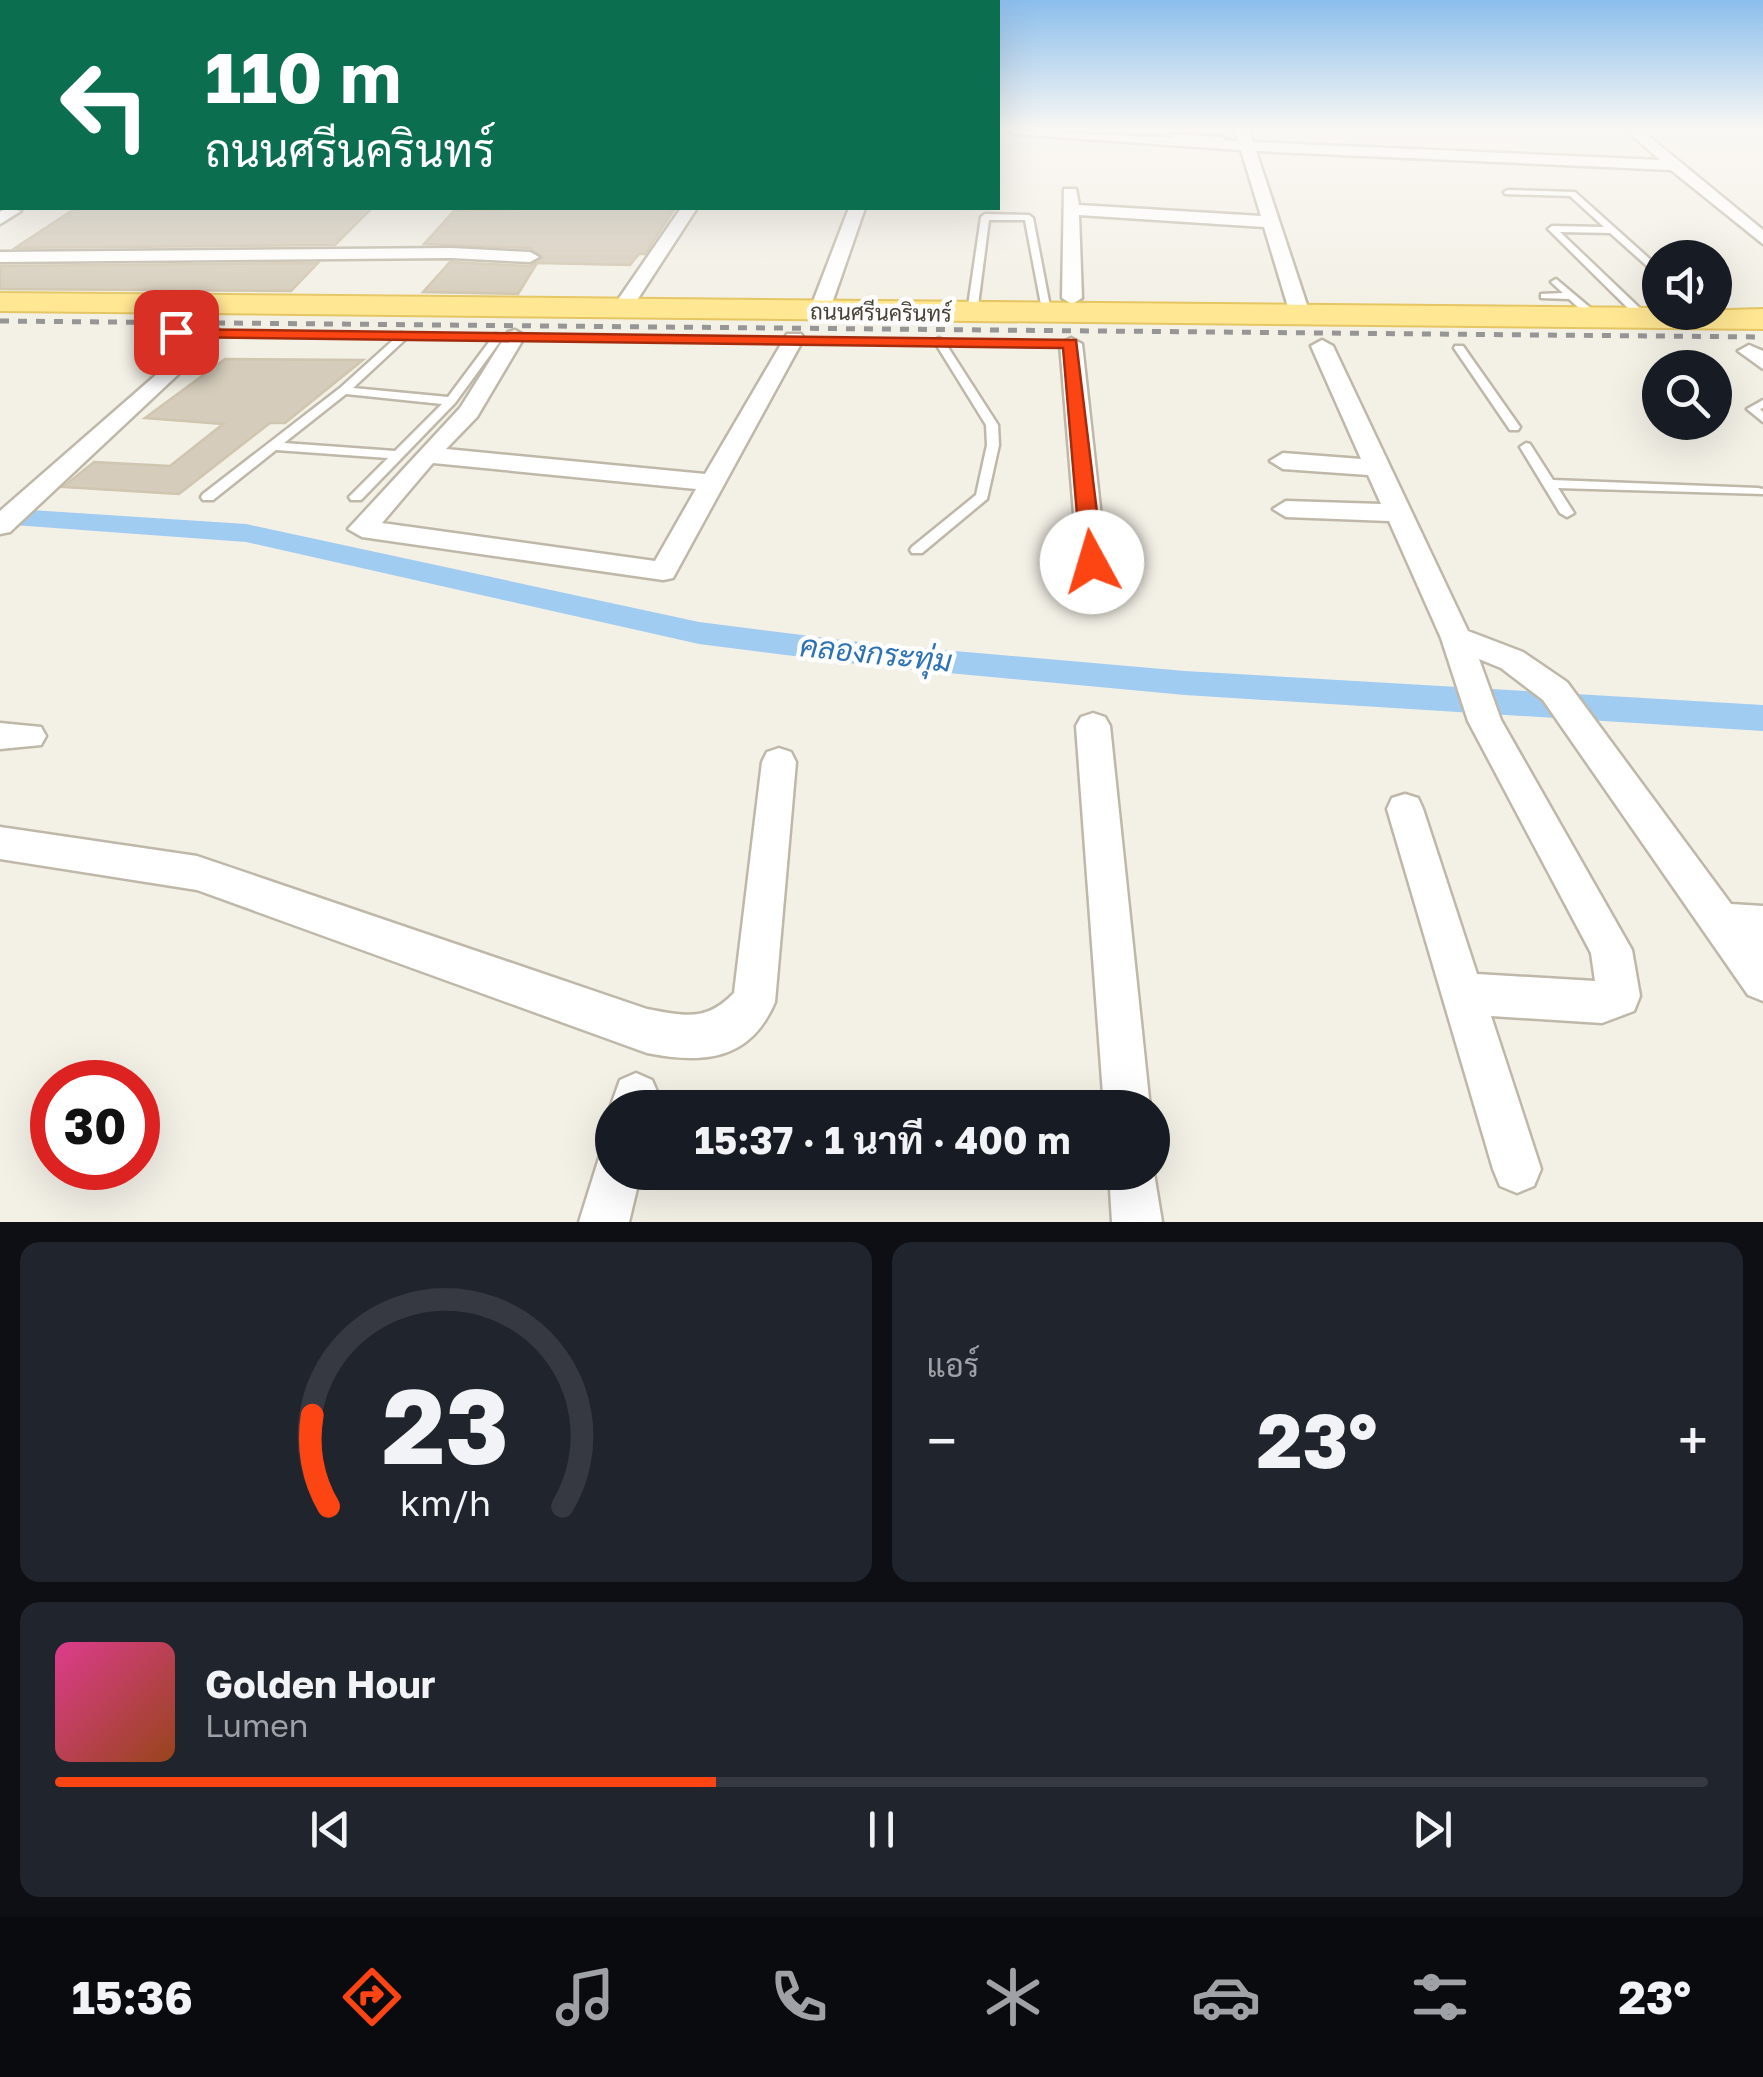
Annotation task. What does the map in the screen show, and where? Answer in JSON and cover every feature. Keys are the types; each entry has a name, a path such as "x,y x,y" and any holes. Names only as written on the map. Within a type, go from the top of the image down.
{"main road":[{"name":"ถนนศรีนครินทร์","path":"0,302 623,306 808,330 938,341 1758,354"},
{"name":"ถนนศรีนครินทร์","path":"0,331 507,336 808,330 1060,306 1301,316 1584,307 1642,318"},
{"name":"ถนนศรีนครินทร์","path":"1732,319 1763,319"}],"street":[{"path":"1260,187 1301,316"},
{"path":"1699,187 1763,239"},
{"path":"1060,306 1073,210 1070,189"},
{"path":"623,306 688,210"},
{"path":"507,336 469,412 362,529 663,570 808,330 857,210"},
{"path":"1073,210 1271,222"},
{"path":"362,254 378,234"},
{"path":"0,258 362,254 530,257"},
{"path":"0,526 211,333"},
{"path":"1070,344 1092,562"},
{"path":"1322,346 1456,638 1485,721 1611,950 1619,996 1602,1002 1462,994"},
{"path":"427,455 713,483"},
{"path":"1283,460 1378,468"},
{"path":"1286,510 1399,513"},
{"path":"1456,638 1512,660 1555,691 1763,981"},
{"path":"1093,726 1125,1090"},
{"path":"0,844 198,873 648,1031 682,1038 728,1032 754,1002 779,762"},
{"path":"1405,810 1517,1169"},
{"path":"1720,921 1763,925"},
{"path":"604,1222 612,1190"},
{"path":"1135,1190 1138,1222"}],"lane":[{"path":"1508,192 1572,194 1642,257"},
{"path":"972,313 984,217 994,214 1030,218 1060,306"},
{"path":"1611,230 1552,229 1642,316"},
{"path":"1556,282 1584,307"},
{"path":"1544,296 1584,307"},
{"path":"208,497 344,390 405,335"},
{"path":"356,497 451,401 507,336"},
{"path":"916,550 982,496 993,445 992,425 938,341"},
{"path":"1459,348 1514,427"},
{"path":"344,390 451,401"},
{"path":"1763,403 1753,409 1763,418"},
{"path":"273,446 399,455"},
{"path":"1526,447 1567,513"},
{"path":"1549,484 1758,492"}],"building":[{"path":"73,210 370,210 335,245 15,248"},
{"path":"674,210 645,254 639,254 630,265 537,263 518,294 423,292 450,262 530,266 543,258 530,248 424,244 454,211"},
{"path":"318,263 291,291 0,289 0,266"},
{"path":"225,359 363,360 285,423 270,423 179,494 63,487 94,462 170,466 223,424 145,418"}],"waterway":[{"name":"คลองกระทุ่ม","path":"0,516 246,533 699,633 874,655 1185,683 1763,718"}],"railway":[{"path":"0,321 1763,337"}],"route":[{"path":"176,332 1070,344 1092,562"}]}
